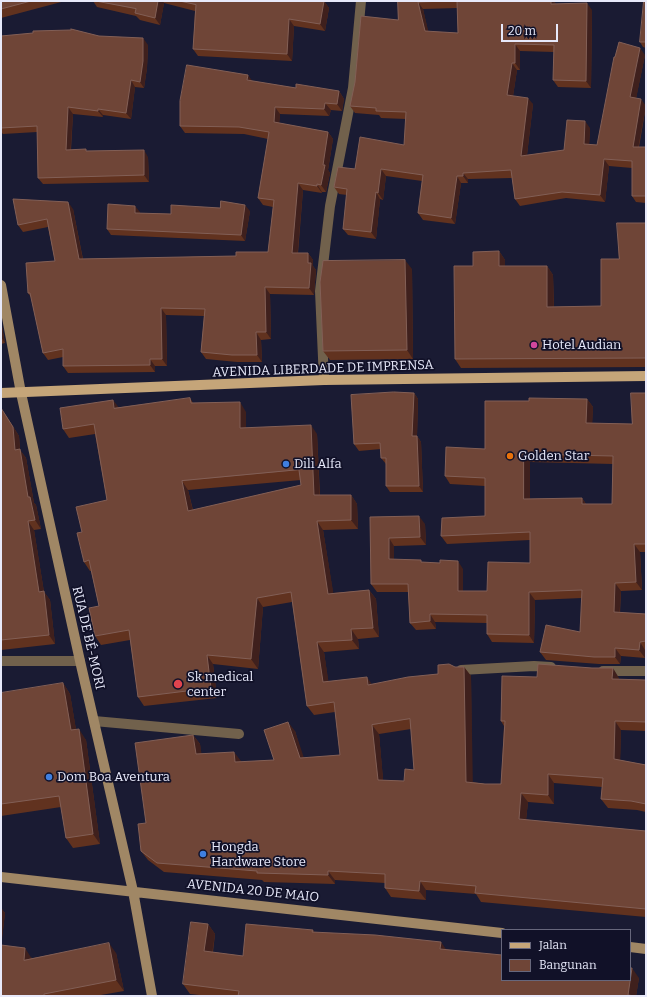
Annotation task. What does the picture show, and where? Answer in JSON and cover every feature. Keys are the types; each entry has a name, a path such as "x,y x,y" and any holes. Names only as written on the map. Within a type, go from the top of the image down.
{"main road":[{"name":"RUA DE BÉ-MORI","path":"1,285 21,394 133,891 152,996"},
{"name":"AVENIDA LIBERDADE DE IMPRENSA","path":"1,393 21,394 324,380 646,376"},
{"name":"AVENIDA 20 DE MAIO","path":"1,877 501,933"},
{"path":"631,947 646,949"}],"street":[{"path":"324,380 320,291 330,206 353,88 361,1"},
{"path":"1,660 80,661"},
{"path":"461,670 534,666 563,668"},
{"path":"592,670 646,671"},
{"path":"94,721 239,734"}],"building":[{"path":"1,1 31,1 1,9"},
{"path":"96,1 158,1 155,18 135,13 136,9"},
{"path":"180,1 324,1 320,24 289,19 287,54 193,49 196,5"},
{"path":"398,1 447,1 418,2 425,31 458,33 457,1 551,1 551,4 587,3 586,81 553,80 554,45 515,44 515,63 512,63 507,95 528,98 521,156 564,150 567,120 585,121 584,144 597,145 614,57 619,42 640,48 630,97 641,99 633,147 646,147 646,196 632,196 632,161 604,159 600,195 562,192 515,199 511,170 463,173 463,176 457,176 451,218 418,213 423,175 381,169 378,193 376,192 371,232 343,229 347,189 334,187 338,167 355,169 360,137 404,145 406,112 376,111 376,108 350,106 355,82 361,16 398,20"},
{"path":"644,1 646,1 646,42 640,42"},
{"path":"71,29 99,36 143,38 143,61 140,82 131,80 126,113 68,107 66,150 144,150 144,175 38,178 37,126 1,128 1,36 33,33 33,31"},
{"path":"187,65 248,75 247,80 296,88 296,84 339,91 337,104 325,103 324,109 275,107 274,122 328,132 323,165 325,165 321,185 317,184 317,186 298,183 292,253 308,253 308,263 311,263 309,288 265,287 266,332 256,332 257,355 232,355 201,352 205,309 161,308 162,359 150,359 150,365 63,366 63,349 43,353 30,293 28,293 26,263 55,261 47,219 18,225 13,199 68,202 79,259 236,256 236,252 268,252 274,200 258,198 269,132 239,127 180,126 180,101"},
{"path":"221,201 245,205 241,235 107,229 108,204 135,206 135,213 171,214 171,205 220,208"},
{"path":"617,223 646,223 646,358 455,359 454,266 473,266 473,252 499,251 499,266 547,266 547,307 601,306 601,259 619,259"},
{"path":"405,260 407,350 323,351 320,282 323,261"},
{"path":"394,392 414,393 412,436 417,436 419,486 386,486 386,458 381,458 380,443 354,444 351,395"},
{"path":"631,393 646,393 646,544 634,544 636,582 615,583 614,612 646,614 646,641 640,642 639,650 615,648 615,657 594,657 540,652 546,625 580,632 582,590 529,592 529,635 487,634 487,615 430,614 430,621 410,623 408,584 371,584 370,517 419,516 420,537 389,538 389,559 421,560 421,562 440,563 440,560 458,561 458,591 487,591 488,562 530,563 530,532 441,536 442,518 485,516 485,478 445,476 446,447 485,449 485,401 529,401 529,398 587,399 586,423 632,424","holes":["524,454 613,456 612,504 582,504 582,498 524,499"]},
{"path":"190,398 191,403 240,402 240,428 311,425 314,495 351,495 351,520 317,521 328,594 369,590 373,628 351,629 352,640 317,642 323,682 367,677 368,685 408,677 438,674 438,665 449,664 455,667 464,667 466,782 501,784 505,721 501,721 502,676 537,677 538,664 613,668 612,679 646,680 646,722 615,721 614,759 646,765 646,804 631,801 601,799 603,778 548,774 548,795 521,793 519,819 646,831 646,909 475,893 476,886 420,881 419,891 385,888 385,874 328,871 328,875 257,873 257,871 157,863 141,851 138,824 146,823 135,743 193,735 196,754 234,752 235,762 274,760 264,730 288,722 300,758 340,755 334,702 307,706 291,592 257,598 251,659 207,655 211,688 138,697 129,630 95,636 89,608 99,606 89,560 84,562 77,533 82,532 76,507 107,500 94,424 63,429 60,408 113,400 114,408","holes":["299,470 301,485 188,511 182,481","410,719 414,770 405,769 404,781 378,780 372,725"]},
{"path":"1,408 13,427 15,450 20,449 28,497 30,497 35,520 28,521 39,592 44,591 49,635 1,640"},
{"path":"63,683 71,730 79,729 93,834 66,838 59,796 1,804 1,693"},
{"path":"191,922 208,924 204,951 243,956 246,924 313,930 312,932 375,935 441,942 440,949 501,955 501,981 630,981 628,995 634,996 238,996 239,991 183,984"},
{"path":"109,943 116,980 44,994 44,996 1,996 1,945 25,948 24,960"}],"place":[{"name":"Hotel Audian","path":"534,345"},
{"name":"Golden Star","path":"510,456"},
{"name":"Dili Alfa","path":"286,464"},
{"name":"Sk medical center","path":"178,684"},
{"name":"Dom Boa Aventura","path":"49,777"},
{"name":"Hongda Hardware Store","path":"203,854"}]}
